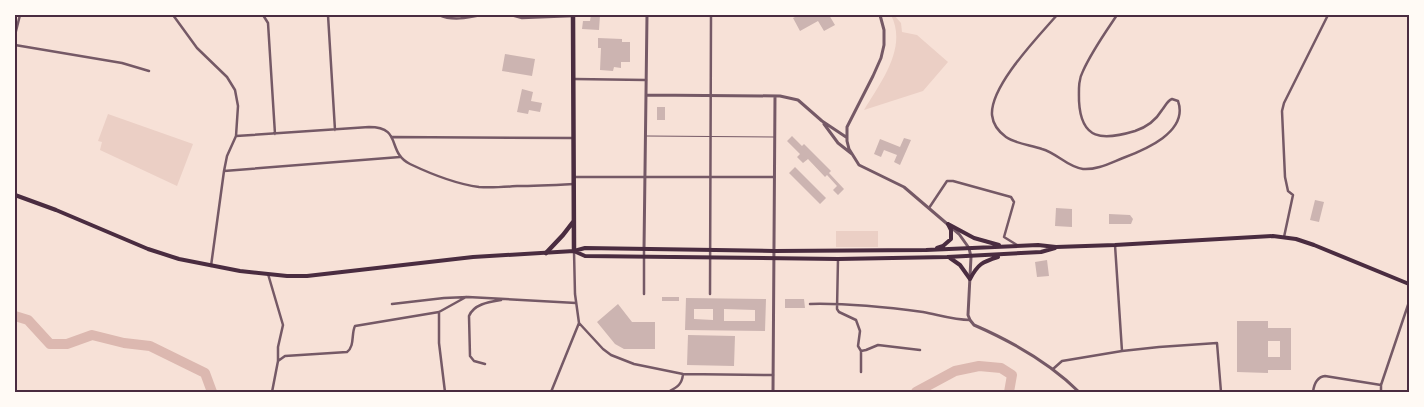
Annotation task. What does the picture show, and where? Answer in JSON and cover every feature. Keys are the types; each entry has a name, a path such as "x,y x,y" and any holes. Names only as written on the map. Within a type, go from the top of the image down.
{"highway":[{"path":"573,15 574,252"},
{"path":"546,253 568,230 574,218"}],"main road":[{"path":"15,195 56,210 148,249 179,259 211,266 268,274 307,276 473,257 574,252 585,248 774,251 926,250 1038,245 1056,247 1115,245 1262,236 1284,237 1314,245 1409,284"},
{"path":"926,250 948,243 952,235 948,224"},
{"path":"948,224 974,238 1005,247"},
{"path":"574,252 584,256 644,257 947,258 1041,252 1056,247"},
{"path":"947,258 960,265 970,280 982,262 1004,255"}],"street":[{"path":"15,35 20,15 16,15"},
{"path":"174,15 191,41 232,83 238,106 236,136 227,156 211,266"},
{"path":"263,15 268,23 275,134"},
{"path":"328,15 335,130"},
{"path":"439,15 454,19 481,15"},
{"path":"511,15 522,18 573,15"},
{"path":"644,294 646,15"},
{"path":"710,294 711,15"},
{"path":"852,155 846,137 850,121 881,58 885,36 880,15"},
{"path":"1057,15 1016,63 998,91 992,116 994,124 999,131 1010,139 1050,151 1069,164 1086,169 1103,166 1146,150 1167,134 1175,125 1178,115 1178,101 1172,99 1169,100 1154,120 1137,130 1115,135 1095,135 1083,125 1079,86 1082,72 1117,15"},
{"path":"1284,237 1292,195 1288,191 1285,176 1282,111 1284,103 1328,15"},
{"path":"15,45 122,63 149,72"},
{"path":"574,79 646,80"},
{"path":"646,95 775,96 798,100 822,121 846,137"},
{"path":"773,392 775,96"},
{"path":"822,121 838,143 864,168 904,187 959,234 969,248 971,257 968,316 974,325 1011,342 1053,369 1079,392"},
{"path":"236,136 369,127 381,128 386,130 392,138 400,157 409,164 452,181 477,187 574,184"},
{"path":"392,138 574,138"},
{"path":"224,172 400,157"},
{"path":"574,176 774,177"},
{"path":"929,208 947,181 1011,197 1014,202 1004,237 1018,246"},
{"path":"1115,245 1122,351"},
{"path":"551,392 579,323 576,303 574,252"},
{"path":"838,259 837,309 839,312 856,320 860,331 858,346 861,350 861,372"},
{"path":"268,274 283,326 272,392"},
{"path":"392,304 468,297 576,303"},
{"path":"278,361 289,354 347,352 352,347 355,326 439,312 443,308 468,297"},
{"path":"485,364 474,361 470,356 469,316 471,311 477,307 489,302 507,300"},
{"path":"1381,392 1409,302"},
{"path":"810,304 838,304 925,313 970,320"},
{"path":"439,312 439,343 445,392"},
{"path":"579,323 611,355 634,364 683,374 773,375"},
{"path":"1053,369 1062,361 1122,351 1218,343 1221,392"},
{"path":"861,350 878,345 920,350"},
{"path":"668,392 679,385 683,374"},
{"path":"1313,392 1318,378 1325,376 1382,385"}],"lane":[{"path":"645,136 775,137"}],"shaded area":[{"path":"891,15 894,15 901,23 902,32 917,35 948,62 923,91 864,110 884,77 894,52 896,40 895,27"},
{"path":"108,114 193,144 177,186 100,150 102,142 98,141"},
{"path":"836,231 878,231 878,247 836,247"}],"building":[{"path":"591,15 600,15 599,30 582,29 583,21 590,21"},
{"path":"799,15 829,15 835,25 824,31 818,21 800,31 793,18"},
{"path":"598,38 622,39 622,42 630,42 630,62 621,62 621,68 614,67 613,71 600,70 601,48 598,48"},
{"path":"505,54 535,59 532,76 502,71"},
{"path":"522,89 533,92 531,101 542,103 540,112 529,110 528,114 517,112"},
{"path":"657,107 665,107 665,120 657,120"},
{"path":"792,136 802,146 804,144 831,171 829,173 844,189 838,195 833,190 837,186 827,175 825,177 808,159 803,163 797,157 800,154 787,141"},
{"path":"904,138 911,140 900,165 894,162 897,155 884,150 881,157 874,154 880,139 900,147"},
{"path":"795,167 826,198 820,204 789,173"},
{"path":"1315,200 1324,202 1319,222 1310,220"},
{"path":"1056,208 1072,209 1072,227 1055,226"},
{"path":"1109,214 1130,215 1133,219 1131,224 1109,224"},
{"path":"1047,260 1049,276 1037,277 1035,262"},
{"path":"662,297 679,297 679,301 662,301"},
{"path":"686,298 766,299 765,331 685,330","holes":["694,309 713,309 713,320 694,319","724,309 755,310 755,321 724,321"]},
{"path":"785,299 804,299 805,308 785,308"},
{"path":"618,304 632,322 655,322 655,349 624,349 615,344 597,322"},
{"path":"1237,321 1268,321 1268,328 1291,328 1291,370 1268,370 1268,373 1237,372","holes":["1268,341 1280,341 1280,357 1268,357"]},
{"path":"688,335 735,336 734,366 687,365"}],"waterway":[{"path":"15,316 28,320 50,344 67,344 92,335 124,343 150,346 205,373 212,392"},
{"path":"916,392 955,371 979,366 1001,368 1012,375 1009,392"}]}
